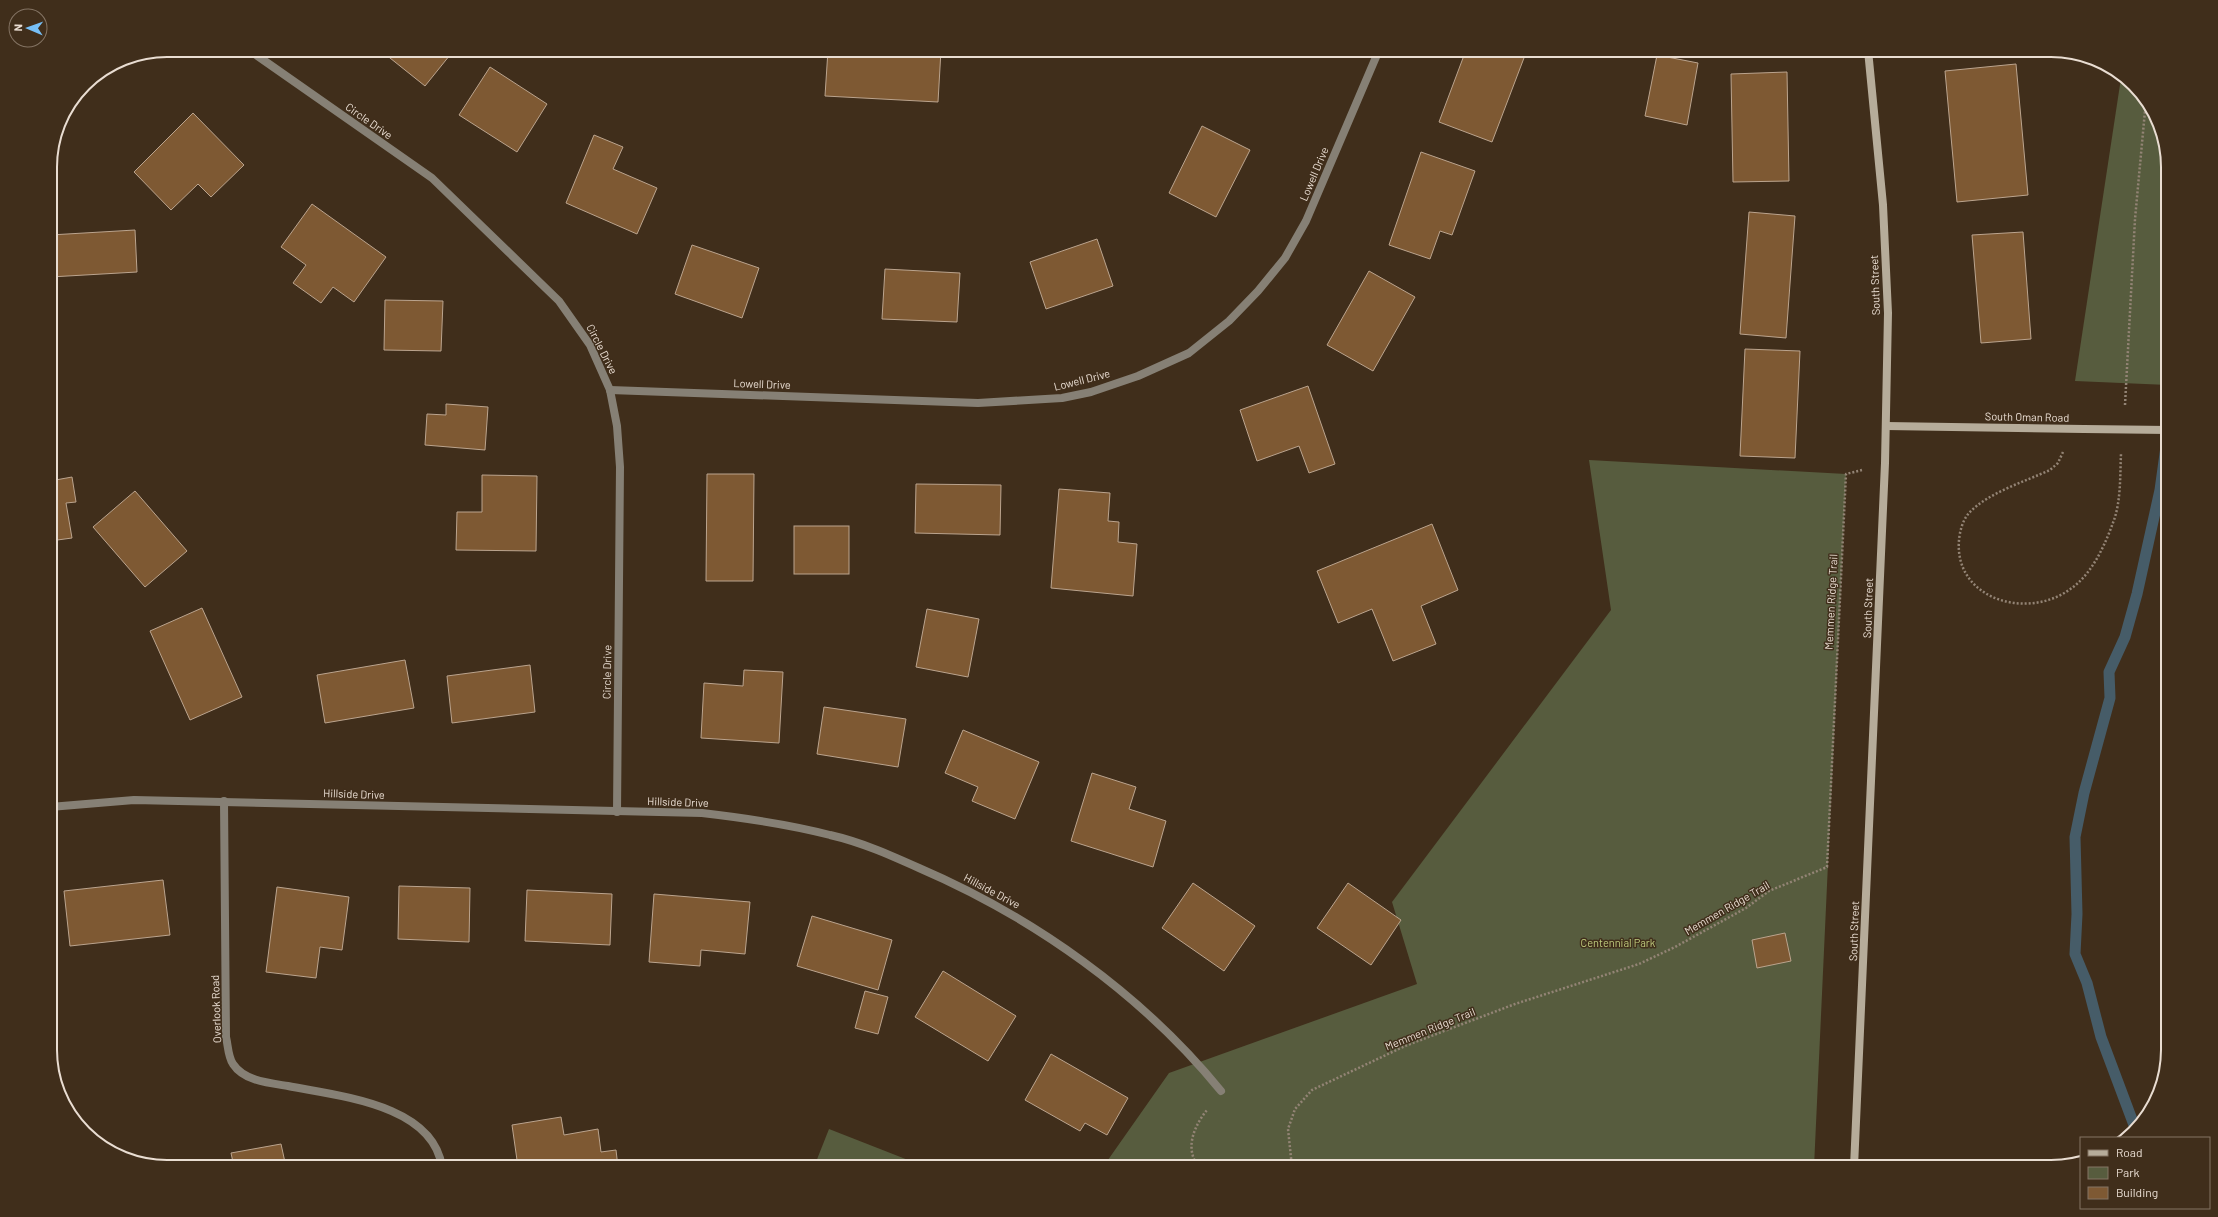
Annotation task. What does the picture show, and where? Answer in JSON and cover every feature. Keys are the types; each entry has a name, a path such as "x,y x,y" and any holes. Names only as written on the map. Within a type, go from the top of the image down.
{"street":[{"name":"Circle Drive","path":"259,57 432,178 559,301 575,321 590,345 610,390 617,426 620,467 617,812"},
{"name":"Lowell Drive","path":"610,390 978,403 1062,398 1091,392 1138,376 1189,353 1229,321 1285,258 1306,221 1376,57"},
{"name":"South Street","path":"1854,1160 1886,426 1886,260 1869,57"},
{"name":"South Oman Road","path":"1886,426 2161,430"},
{"name":"Hillside Drive","path":"57,806 134,800 702,813 765,820 832,835 891,856 950,881 1012,914 1052,939 1169,1032 1194,1058 1221,1091"},
{"name":"Overlook Road","path":"224,801 226,1038 232,1063 240,1072 261,1082 324,1093 372,1104 397,1113 416,1124 428,1136 441,1160"}],"path":[{"name":"Memmen Ridge Trail","path":"1291,1160 1288,1129 1295,1109 1312,1090 1420,1041 1515,1004 1639,964 1675,947 1746,908 1769,891 1827,867 1846,474 1885,463"},
{"path":"1193,1160 1191,1141 1199,1120 1221,1091"}],"green space":[{"path":"2120,82 2134,95 2150,119 2159,146 2161,160 2161,385 2075,381"},
{"name":"Centennial Park","path":"1589,460 1846,474 1814,1160 1108,1160 1169,1073 1417,984 1392,902 1611,610"},
{"path":"829,1129 908,1160 817,1160"}],"building":[{"path":"389,57 448,57 425,86"},
{"path":"828,57 941,57 938,102 825,96"},
{"path":"1463,57 1524,57 1492,142 1439,122"},
{"path":"1657,57 1667,57 1698,63 1687,125 1645,116"},
{"path":"2016,64 2028,195 1957,202 1945,71"},
{"path":"490,67 547,104 517,152 459,115"},
{"path":"1787,72 1789,181 1733,182 1731,74"},
{"path":"193,113 244,165 211,197 198,184 171,210 134,172"},
{"path":"1202,126 1250,150 1216,217 1169,193"},
{"path":"594,135 623,147 613,169 657,188 637,234 566,203"},
{"path":"1421,152 1475,171 1452,235 1440,231 1430,259 1389,245"},
{"path":"312,204 386,257 354,302 333,287 321,303 293,283 306,265 281,247"},
{"path":"1749,212 1795,216 1786,338 1740,334"},
{"path":"135,230 137,272 57,277 57,235"},
{"path":"2023,232 2031,339 1981,343 1972,235"},
{"path":"1097,239 1113,286 1046,309 1030,262"},
{"path":"692,245 759,268 742,318 675,294"},
{"path":"885,269 960,273 957,322 882,319"},
{"path":"1369,271 1415,297 1373,371 1327,345"},
{"path":"385,300 443,301 441,351 384,350"},
{"path":"1745,349 1800,351 1795,458 1740,456"},
{"path":"1308,386 1335,464 1309,473 1299,446 1257,461 1240,410"},
{"path":"446,404 488,407 485,450 425,445 427,414 446,415"},
{"path":"707,474 754,474 753,581 706,581"},
{"path":"482,475 537,476 536,551 456,550 457,512 482,512"},
{"path":"72,477 76,502 66,503 72,538 57,540 57,480"},
{"path":"916,484 1001,485 1000,535 915,533"},
{"path":"1059,489 1110,493 1108,521 1119,522 1118,542 1137,544 1133,596 1051,588"},
{"path":"135,491 187,551 145,587 93,527"},
{"path":"1432,524 1458,590 1421,606 1436,644 1393,661 1372,609 1338,623 1317,571"},
{"path":"794,526 849,526 849,574 794,574"},
{"path":"202,608 242,697 190,720 150,631"},
{"path":"927,609 979,619 968,677 916,667"},
{"path":"405,660 414,708 325,723 317,675"},
{"path":"530,665 535,712 452,723 447,676"},
{"path":"744,670 783,672 779,743 701,738 704,683 743,686"},
{"path":"824,707 906,719 898,767 817,754"},
{"path":"963,730 1039,762 1015,819 972,801 978,787 945,773"},
{"path":"1092,773 1136,787 1129,809 1166,821 1153,867 1071,841"},
{"path":"163,880 170,935 70,946 64,891"},
{"path":"1193,883 1255,926 1224,971 1162,928"},
{"path":"1348,883 1401,920 1371,965 1317,928"},
{"path":"399,886 470,888 469,942 398,939"},
{"path":"277,887 349,897 342,950 320,947 316,978 266,972"},
{"path":"527,890 612,894 610,945 525,941"},
{"path":"654,894 750,902 745,954 701,950 700,966 649,962"},
{"path":"812,916 892,940 878,990 797,966"},
{"path":"1785,933 1791,961 1757,968 1752,940"},
{"path":"943,971 1016,1016 988,1061 915,1017"},
{"path":"865,991 888,997 878,1034 855,1028"},
{"path":"1051,1054 1128,1098 1107,1135 1085,1123 1080,1131 1025,1100"},
{"path":"561,1117 564,1135 598,1129 601,1152 616,1150 617,1160 517,1160 512,1125"},
{"path":"281,1144 284,1160 232,1160 231,1153"}],"waterway":[{"path":"2133,1123 2101,1037 2087,983 2075,954 2077,914 2075,837 2084,793 2110,698 2109,672 2125,637 2137,594 2161,483"}]}
